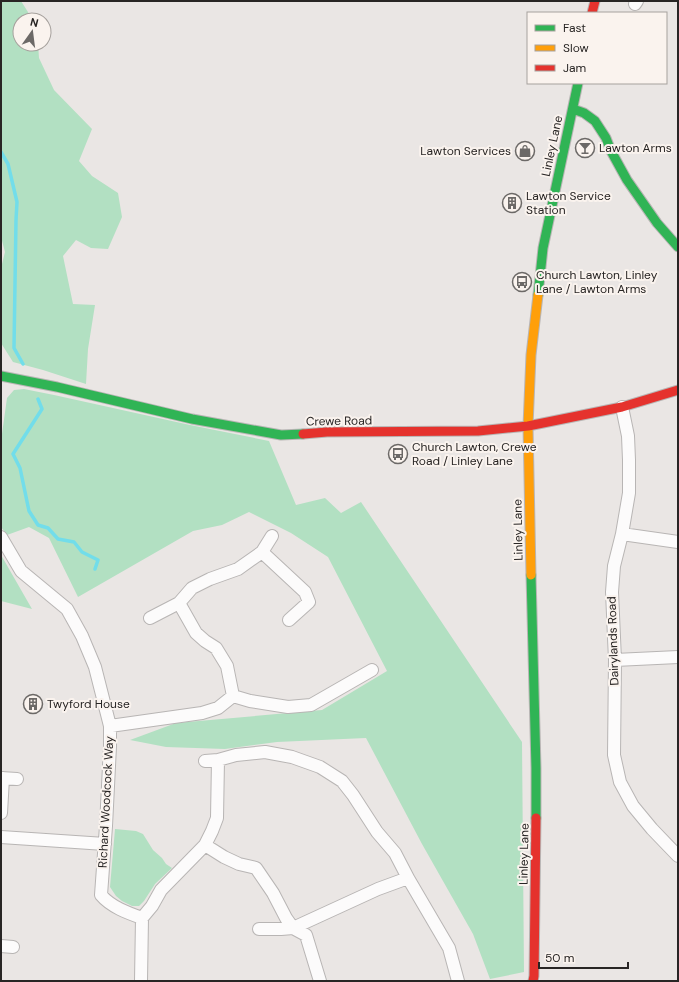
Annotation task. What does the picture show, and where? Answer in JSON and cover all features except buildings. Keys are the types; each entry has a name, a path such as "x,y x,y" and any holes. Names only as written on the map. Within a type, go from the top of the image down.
{"main road":[{"path":"592,12 595,1"},
{"name":"Linley Lane","path":"533,981 536,768 528,426 531,355 543,248 578,84"},
{"path":"573,109 584,113 594,122 606,138 611,151 628,180 657,223 678,248"},
{"name":"Crewe Road","path":"1,376 57,387 192,419 281,435 327,432 478,431 528,426 622,407 678,390"}],"street":[{"name":"Dairylands Road","path":"622,407 628,436 630,460 629,493 622,534 614,566 612,592 615,660 614,754 620,782 633,806 652,829 678,856"},
{"path":"622,534 678,542"},
{"name":"Richard Woodcock Way","path":"1,536 21,571 67,609 82,636 95,667 110,726 105,844 101,895 107,902 142,918"},
{"path":"150,618 179,603 192,588 210,579 238,569 262,552 272,536"},
{"path":"262,552 304,592 309,602 289,620"},
{"path":"179,603 196,633 216,648 227,666 233,696"},
{"path":"615,660 678,657"},
{"path":"233,696 250,701 288,707 310,705 372,670"},
{"path":"110,726 202,713 218,708 233,696"},
{"path":"205,761 218,760 236,755 265,752 292,757 320,767 342,781 354,795 377,832 395,853 449,948 458,981"},
{"path":"142,981 142,918 162,890 205,845 212,831 217,818 218,760"},
{"path":"1,814 2,778 18,779"},
{"path":"1,837 105,844"},
{"path":"205,845 224,857 239,864 256,868 273,893 293,928 306,935 320,981"},
{"path":"259,929 293,928 408,878"}],"green space":[{"path":"1,1 21,1 28,12 12,12 12,52 39,52 39,58 54,90 92,129 79,161 92,176 118,193 122,217 108,249 91,248 76,240 63,256 73,304 95,305 88,349 86,384 13,362 1,343 1,268 5,252 1,237"},
{"path":"24,389 269,441 296,505 325,498 341,513 361,502 522,742 524,972 490,979 473,934 422,844 366,738 277,742 225,749 166,747 130,740 176,723 322,710 387,671 328,557 291,533 249,512 222,525 193,531 78,597 49,538 29,527 7,535 1,527 1,441 7,398 14,390"},
{"path":"1,555 32,609 1,601"},
{"path":"115,829 136,831 143,834 153,850 166,864 172,868 155,884 139,906 132,906 122,901 116,896 110,887"}],"waterway":[{"path":"1,152 8,164 17,202 14,348 23,364"},
{"path":"38,399 42,409 13,454 20,468 29,511 38,525 48,528 58,539 74,542 82,552 98,560 95,569"}],"traffic: fast":[{"path":"538,295 543,248 578,84"},
{"path":"573,109 584,113 595,121 606,138 611,151 627,180 657,223 678,247"},
{"path":"1,376 57,387 192,419 281,435 303,434"},
{"path":"531,575 536,818"}],"traffic: slow":[{"path":"531,575 528,426 531,355 538,295"}],"traffic: jam":[{"path":"592,12 595,1"},
{"path":"528,426 622,407 678,390"},
{"path":"303,434 327,432 478,431 528,426"},
{"path":"533,981 536,818"}],"place":[{"name":"Lawton Arms","path":"585,148"},
{"name":"Lawton Services","path":"525,151"},
{"name":"Lawton Service Station","path":"512,203"},
{"name":"Church Lawton, Linley Lane / Lawton Arms","path":"522,282"},
{"name":"Church Lawton, Crewe Road / Linley Lane","path":"398,454"},
{"name":"Twyford House","path":"33,704"}]}
